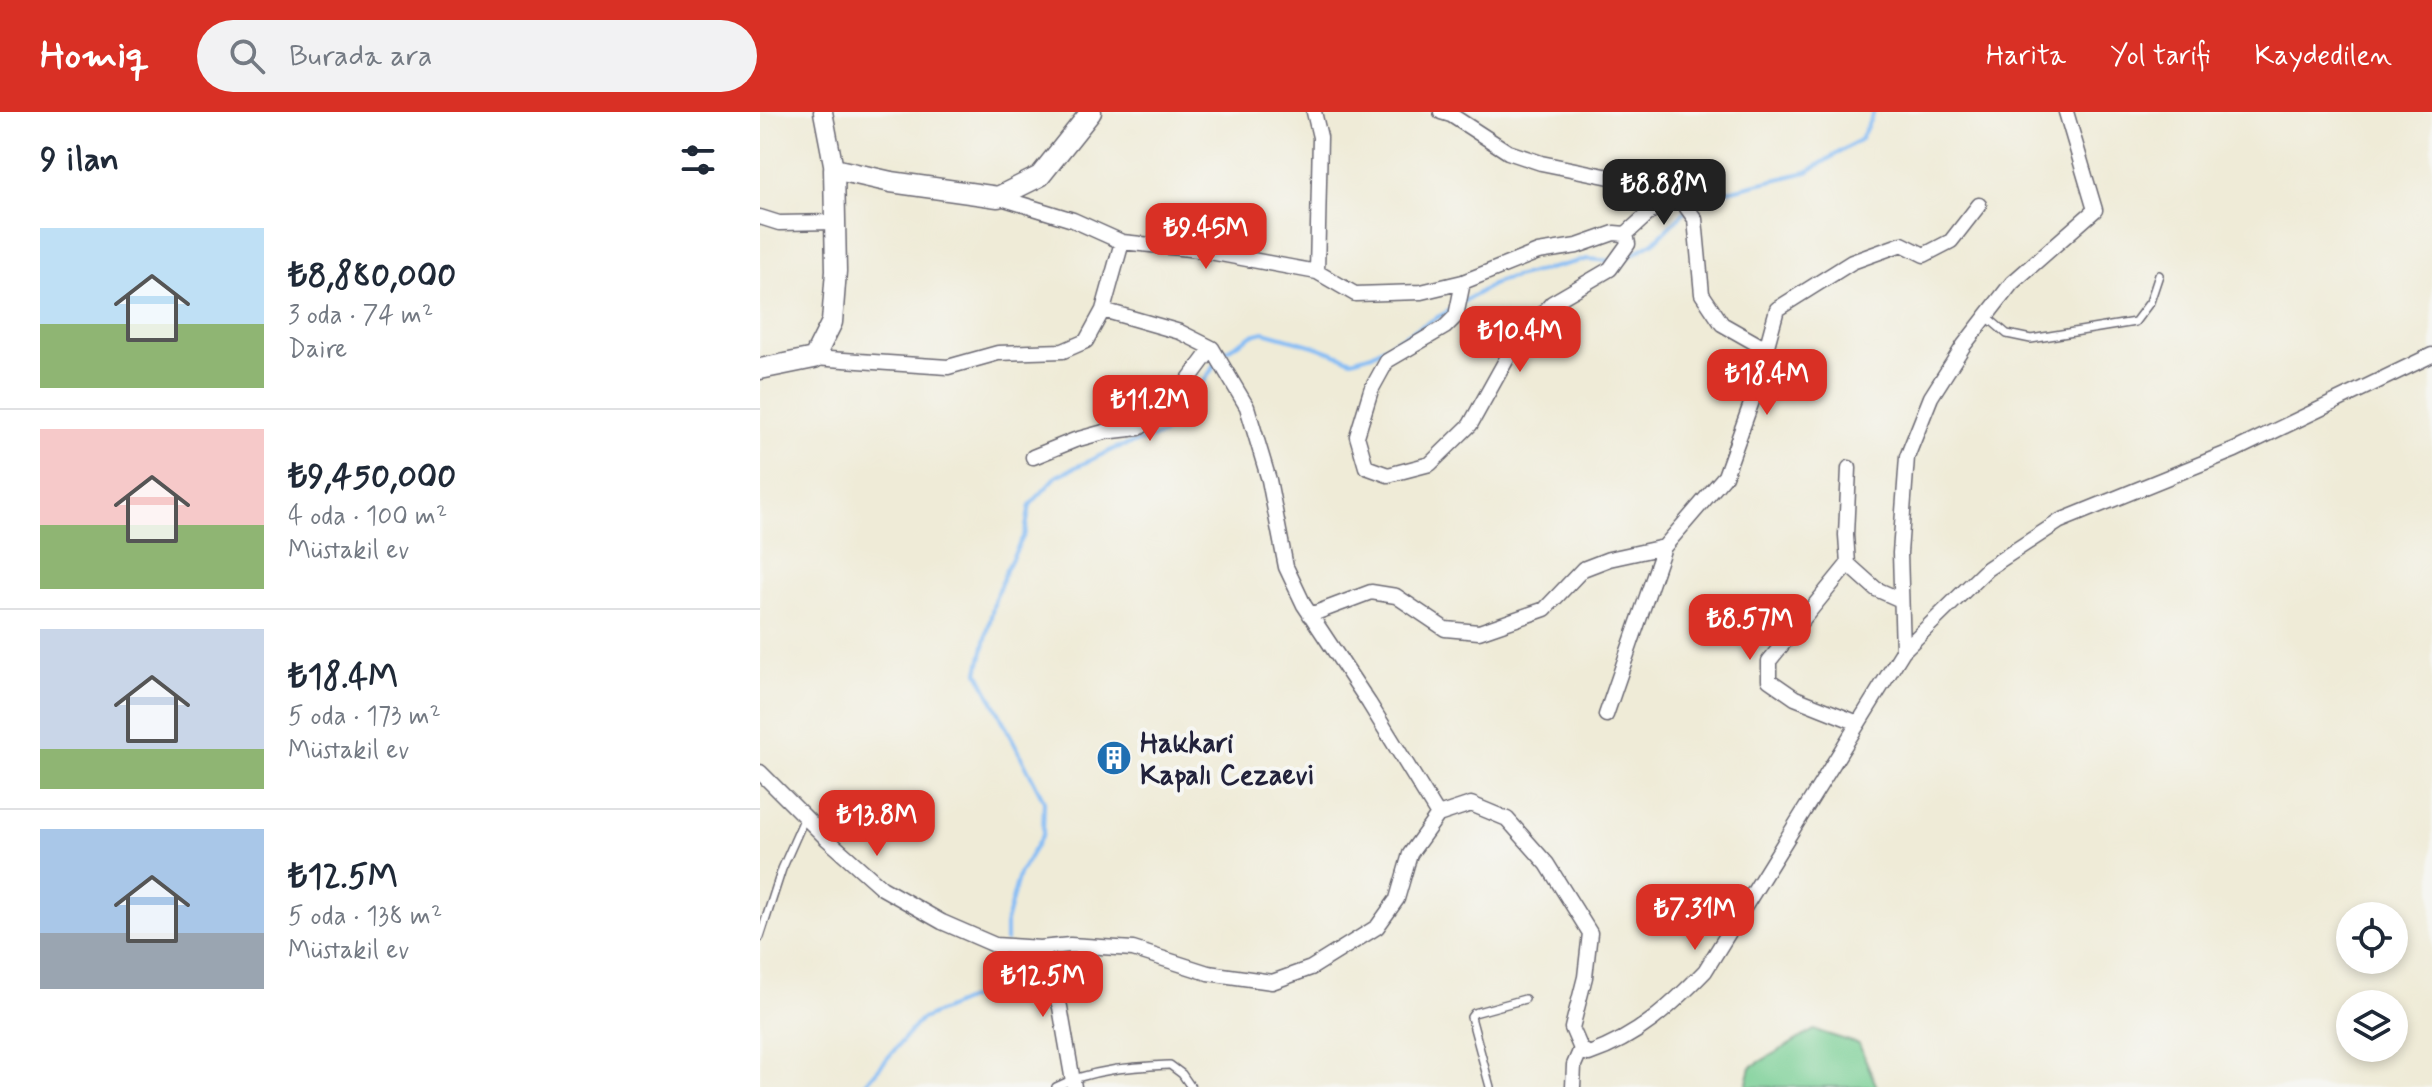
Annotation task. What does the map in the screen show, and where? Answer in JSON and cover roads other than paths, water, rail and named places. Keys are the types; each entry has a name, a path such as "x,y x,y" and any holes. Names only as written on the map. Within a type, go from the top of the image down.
{"main road":[{"path":"760,369 814,358 832,322 836,271 834,169 891,182 998,197 1040,176 1091,112"}],"street":[{"path":"823,112 834,169"},
{"path":"1314,112 1320,137 1317,272"},
{"path":"1441,112 1451,115 1508,152 1530,160 1674,190 1695,219 1702,294 1722,324 1766,349"},
{"path":"1903,651 1900,553 1907,457 1931,397 1964,345 2012,283 2095,210 2066,112"},
{"path":"998,197 1073,220 1122,242 1199,250 1317,272 1355,294 1421,292 1463,282 1538,252 1577,246 1614,233 1626,234 1674,190"},
{"path":"1606,715 1664,547 1725,476 1752,401 1777,309 1852,262 1902,244 1924,255 1951,241 1979,205"},
{"path":"760,217 779,223 835,222"},
{"path":"1463,282 1456,316 1445,327 1387,361 1371,390 1357,436 1366,467 1388,475 1430,464 1470,425 1510,353 1543,313 1552,303 1610,269 1628,244 1626,234"},
{"path":"814,358 948,367 998,353 1063,351 1086,341 1103,310 1122,242"},
{"path":"1103,310 1180,332 1212,348 1247,407 1269,480 1286,567 1310,615 1438,815"},
{"path":"1033,457 1104,432 1139,428 1166,410 1212,348"},
{"path":"760,772 882,888 942,922 995,945 1014,948 1070,945 1133,949 1208,973 1272,982 1311,968 1377,927 1397,899 1410,854 1438,815 1471,804 1507,819 1547,864 1590,933 1585,977 1572,1028 1581,1049 1589,1054 1614,1046 1667,1011 1705,971 1903,651 1987,569 2060,521 2235,450 2432,355"},
{"path":"1849,468 1848,564 1769,661 1769,680 1795,698 1858,723"},
{"path":"1310,615 1371,592 1396,596 1445,629 1479,632 1545,609 1583,569 1609,559 1664,547"},
{"path":"1848,564 1876,589 1901,600"},
{"path":"1040,948 1060,1007 1074,1082"},
{"path":"1573,1087 1574,1065 1581,1049"}],"lane":[{"path":"1987,316 2007,334 2031,339 2135,322 2150,302 2159,275"},
{"path":"760,937 782,869 805,817"},
{"path":"1490,1087 1471,1017 1474,1013 1525,999"},
{"path":"1056,1087 1129,1068 1170,1065 1182,1074 1191,1087"}],"waterway":[{"path":"1624,259 1654,242 1698,198 1807,172 1861,139 1874,112"},
{"path":"1461,303 1499,281 1588,259 1612,261"},
{"path":"1006,941 1006,922 1019,874 1043,834 1044,801 978,672 995,599 1025,533 1030,505 1057,476 1116,448 1162,435 1183,411 1224,352 1252,335 1264,332 1352,360 1372,354 1454,308"},
{"path":"863,1087 920,1020 980,994 1000,965 1004,950"}],"place":[{"name":"Hakkari Kapalı Cezaevi","path":"1114,758"}]}
